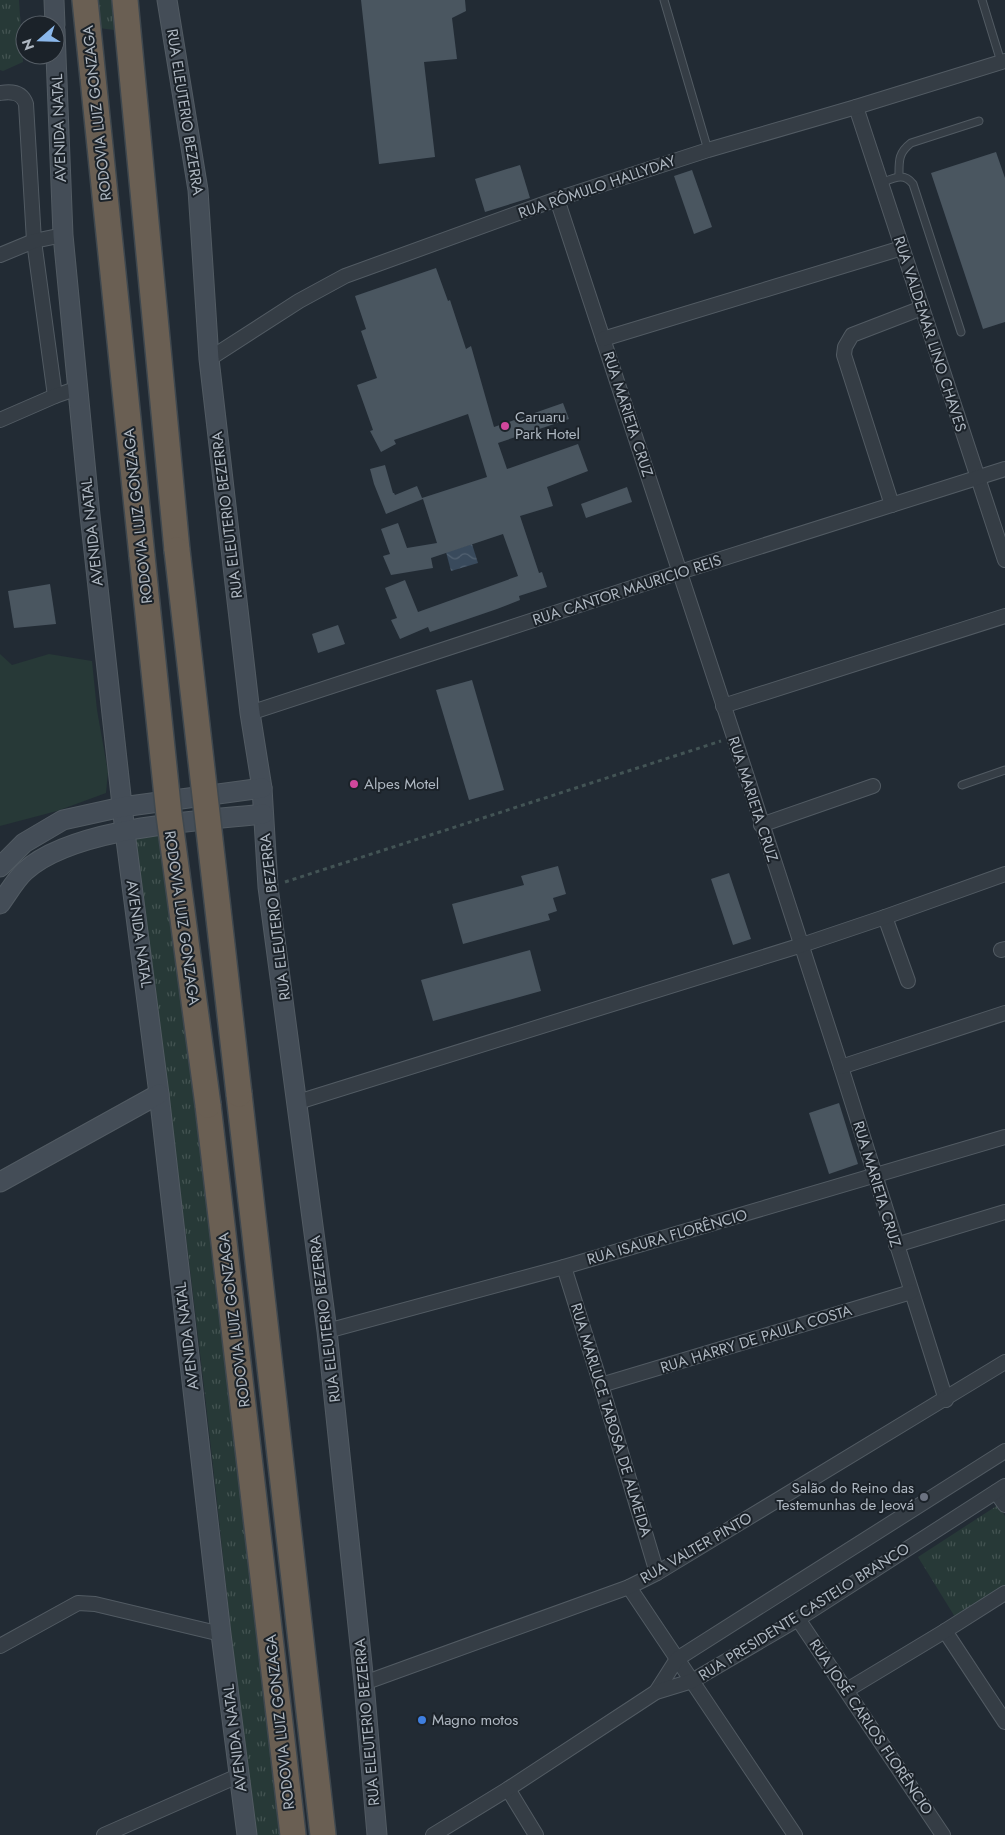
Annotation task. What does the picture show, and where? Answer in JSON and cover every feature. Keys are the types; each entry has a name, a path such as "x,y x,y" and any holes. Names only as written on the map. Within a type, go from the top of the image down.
{"highway":[{"name":"RODOVIA LUIZ GONZAGA","path":"85,0 169,815 208,1104 293,1835"},
{"name":"RODOVIA LUIZ GONZAGA","path":"126,0 177,550 324,1835"}],"street":[{"path":"54,0 55,15"},
{"name":"RUA ELEUTERIO BEZERRA","path":"167,0 198,190 210,359 250,712 262,788 268,887 327,1331 364,1683 377,1835"},
{"name":"RUA RÔMULO HALLYDAY","path":"210,359 299,301 345,276 557,199 708,150 856,107 1003,61"},
{"name":"AVENIDA NATAL","path":"56,65 63,235 91,525 122,807 159,1094 247,1835"},
{"path":"1,93 14,92 25,99 26,104 34,241 56,396"},
{"name":"RUA VALDEMAR LINO CHAVES","path":"856,107 1005,560"},
{"name":"RUA MARIETA CRUZ","path":"557,199 734,737 761,825 802,945 946,1400"},
{"path":"0,255 34,241 63,235"},
{"path":"604,339 902,248"},
{"path":"892,505 844,356 845,347 852,335 922,308"},
{"path":"0,420 78,388"},
{"name":"RUA CANTOR MAURICIO REIS","path":"250,712 680,572 1005,469"},
{"path":"723,706 1005,616"},
{"path":"761,825 873,786"},
{"path":"0,866 24,843 63,820 122,807 262,788"},
{"path":"0,904 25,871 44,857 86,840 171,824 263,814"},
{"path":"298,1102 802,945 885,918 1005,874"},
{"path":"885,918 908,981"},
{"path":"841,1067 1005,1013"},
{"path":"0,1182 159,1094"},
{"name":"RUA ISAURA FLORÊNCIO","path":"327,1331 564,1267 1005,1137"},
{"path":"896,1245 1005,1212"},
{"name":"RUA MARLUCE TABOSA DE ALMEIDA","path":"564,1267 657,1573"},
{"name":"RUA HARRY DE PAULA COSTA","path":"601,1385 911,1292"},
{"name":"RUA VALTER PINTO","path":"364,1683 629,1587 657,1573 946,1400 1005,1362"},
{"name":"RUA PRESIDENTE CASTELO BRANCO","path":"656,1692 677,1660 1005,1451"},
{"path":"1001,1489 1005,1505"},
{"name":"RUA PRESIDENTE CASTELO BRANCO","path":"656,1692 692,1681 798,1619 1001,1489"},
{"path":"629,1587 795,1835"},
{"path":"847,1690 945,1632 1005,1593"},
{"path":"0,1646 78,1603 95,1604 222,1634"},
{"name":"RUA JOSÉ CARLOS FLORÊNCIO","path":"798,1619 943,1835"},
{"path":"945,1632 1005,1722"},
{"path":"433,1835 450,1830 508,1789 656,1692"},
{"path":"104,1835 240,1775"},
{"path":"508,1789 536,1835"}],"lane":[{"path":"664,0 708,150"},
{"path":"982,0 1003,61"},
{"path":"899,176 899,157 902,149 910,143 979,121"},
{"path":"881,183 899,176 909,178 913,184 962,332"},
{"path":"962,784 1005,770"}],"path":[{"path":"268,887 734,737"}],"green space":[{"path":"0,0 19,0 20,15 15,15 16,65 3,71 0,70"},
{"path":"89,0 112,0 114,30 92,27"},
{"path":"0,654 12,665 49,654 92,661 97,710 108,772 106,793 57,811 0,826"},
{"path":"175,831 284,1835 251,1835 198,1337 134,840"},
{"path":"998,1505 1005,1516 1005,1585 955,1617 918,1557"}],"water":[{"path":"472,544 478,563 451,571 446,552"}],"building":[{"path":"361,0 465,0 466,11 452,18 457,59 424,62 435,157 379,164"},
{"path":"996,152 1005,178 1005,322 983,329 931,173"},
{"path":"520,165 530,198 485,212 475,179"},
{"path":"692,170 712,227 694,234 674,176"},
{"path":"436,268 448,301 450,300 466,349 471,346 494,427 563,403 569,419 498,443 507,469 578,444 588,471 547,487 553,506 520,516 539,573 542,572 547,587 519,596 520,600 497,609 430,632 428,627 400,639 391,620 397,618 385,588 405,580 418,612 518,576 503,534 431,558 433,568 391,575 383,556 390,554 381,529 398,523 407,548 437,543 423,499 386,514 370,469 385,465 395,495 417,486 422,498 487,477 468,414 394,440 396,444 381,452 370,431 373,430 357,385 377,378 361,331 366,329 355,296"},
{"path":"627,487 632,502 586,518 581,504"},
{"path":"50,584 56,624 14,628 8,591"},
{"path":"338,625 345,644 318,653 312,634"},
{"path":"472,680 504,790 469,800 436,690"},
{"path":"558,866 566,894 553,898 557,911 548,914 550,920 463,944 452,904 524,885 521,876"},
{"path":"729,873 751,939 733,945 711,879"},
{"path":"530,950 541,991 433,1021 421,980"},
{"path":"839,1103 858,1164 829,1174 809,1113"}],"place":[{"name":"Caruaru Park Hotel","path":"505,426"},
{"name":"Alpes Motel","path":"354,784"},
{"name":"Salão do Reino das Testemunhas de Jeová","path":"924,1497"},
{"name":"Magno motos","path":"422,1720"}]}
